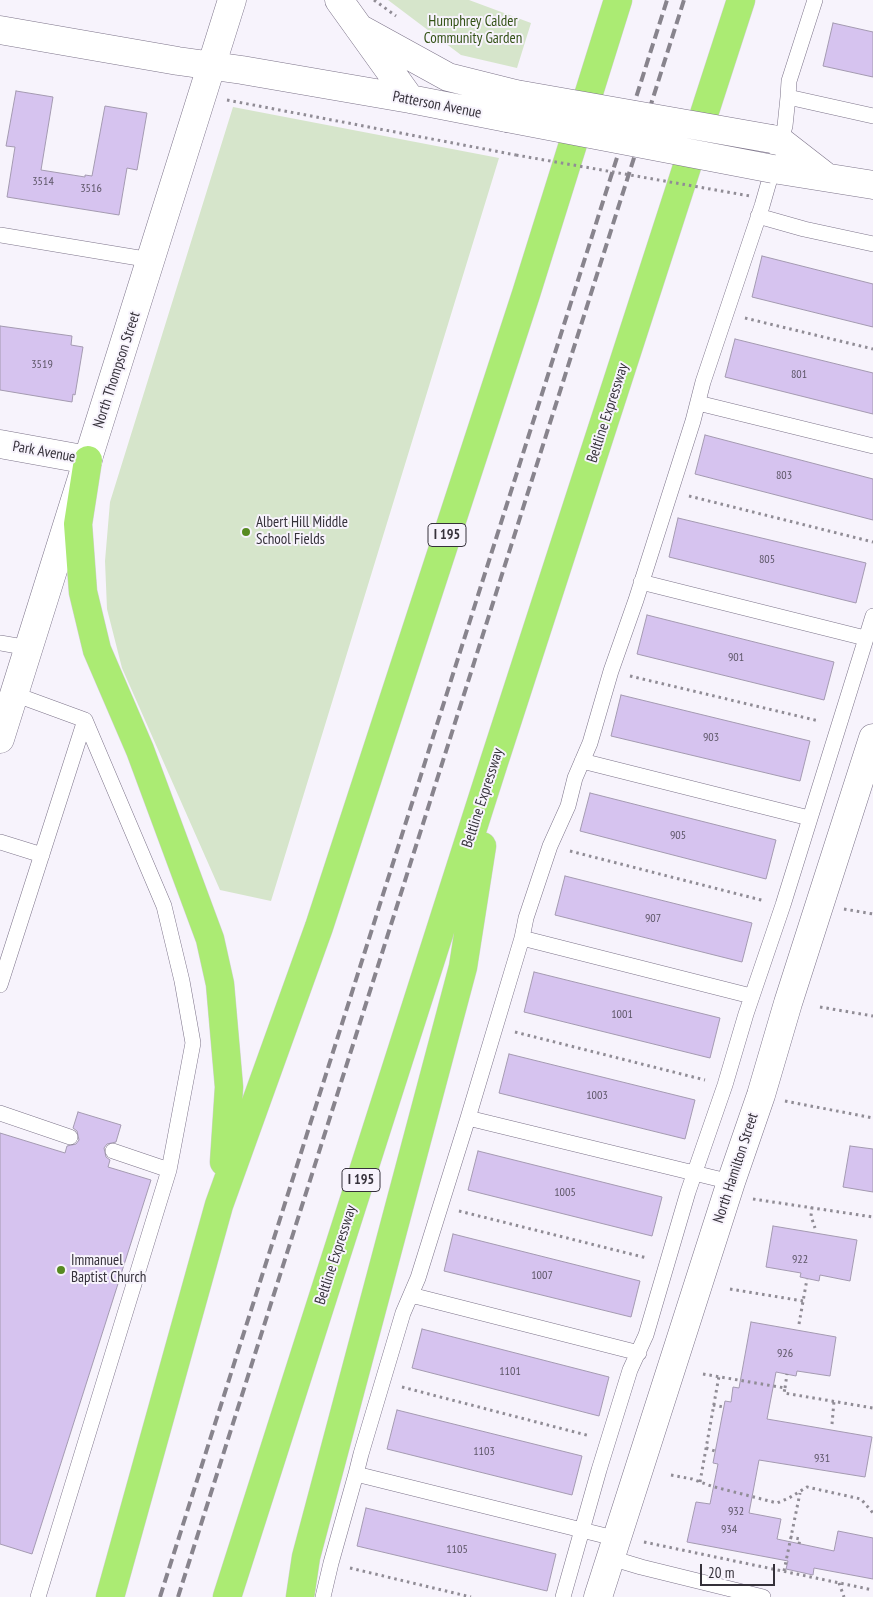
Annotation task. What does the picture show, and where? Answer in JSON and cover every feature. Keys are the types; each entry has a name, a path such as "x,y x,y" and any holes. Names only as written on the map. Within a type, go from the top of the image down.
{"highway":[{"name":"I 195","path":"110,1597 219,1205 319,927 526,294 618,0"},
{"name":"Beltline Expressway","path":"227,1597 494,762 742,0"},
{"path":"88,460 78,524 83,592 95,642 140,750 210,939 220,984 229,1087 219,1205"},
{"path":"300,1597 306,1556 463,967 494,762"}],"street":[{"name":"North Thompson Street","path":"0,739 232,0"},
{"path":"339,0 410,99"},
{"path":"359,28 448,77 512,106 776,140 826,177"},
{"name":"Patterson Avenue","path":"0,30 410,99 512,106 773,169 873,185"},
{"name":"Park Avenue","path":"0,444 88,460"},
{"name":"North Hamilton Street","path":"598,1597 623,1546 740,1190 761,1095 788,1003 873,738"}],"lane":[{"path":"323,1597 361,1454 398,1330 418,1278 468,1118 522,938 526,918 547,853 568,806 575,778 590,743 773,169 776,140 785,126 789,81 815,0"},
{"path":"788,97 873,116"},
{"path":"758,216 804,229 873,244"},
{"path":"0,235 151,260"},
{"path":"698,403 873,446"},
{"path":"641,582 866,638"},
{"path":"563,1597 630,1370 646,1336 694,1174 726,1085 752,996 780,914 873,616"},
{"path":"0,643 29,648"},
{"path":"14,694 85,720 164,906 182,981 193,1043 169,1170 38,1597"},
{"path":"0,985 85,720"},
{"path":"582,761 809,818"},
{"path":"0,842 42,855"},
{"path":"522,938 752,996"},
{"path":"0,1113 70,1137"},
{"path":"468,1118 694,1174 740,1190"},
{"path":"113,1151 169,1170"},
{"path":"411,1295 639,1353"},
{"path":"356,1474 582,1531 623,1546 641,1567 762,1597"}],"path":[{"path":"203,96 516,155 750,196"},
{"path":"741,317 873,349"},
{"path":"684,495 873,542"},
{"path":"626,675 817,721"},
{"path":"570,851 762,900"},
{"path":"841,908 873,914"},
{"path":"820,1006 873,1016"},
{"path":"513,1032 705,1080"},
{"path":"781,1100 873,1118"},
{"path":"740,1190 812,1208 873,1217"},
{"path":"812,1208 811,1216 815,1228"},
{"path":"457,1210 648,1258"},
{"path":"799,1324 807,1279"},
{"path":"730,1289 804,1301"},
{"path":"703,1374 784,1388"},
{"path":"787,1374 784,1393 873,1408"},
{"path":"700,1482 719,1376"},
{"path":"402,1387 592,1436"},
{"path":"832,1424 834,1401"},
{"path":"713,1405 724,1407"},
{"path":"706,1448 715,1451"},
{"path":"671,1475 777,1503 783,1502 807,1487 861,1499 873,1512"},
{"path":"784,1571 800,1492"},
{"path":"790,1537 800,1539 800,1544"},
{"path":"623,1546 784,1571 873,1590"},
{"path":"346,1567 471,1597"},
{"path":"839,1583 844,1597"}],"green space":[{"name":"Humphrey Calder Community Garden","path":"388,0 469,0 531,23 517,68 461,55"},
{"name":"Albert Hill Middle School Fields","path":"233,107 499,158 271,901 220,890 122,668 107,609 105,561 110,502"}],"building":[{"path":"833,23 873,32 873,77 823,66"},
{"path":"16,91 53,97 41,170 85,177 85,175 92,176 105,106 147,113 137,170 127,168 119,215 7,197 15,147 6,146"},
{"path":"762,256 873,284 873,327 752,297"},
{"path":"0,326 72,336 71,345 83,347 75,395 73,394 72,402 0,390"},
{"path":"735,339 873,373 873,414 725,377"},
{"path":"705,435 873,479 873,520 695,474"},
{"path":"678,518 866,563 856,603 669,557"},
{"path":"647,615 834,662 824,700 637,654"},
{"path":"621,695 810,741 800,781 611,736"},
{"path":"590,793 776,840 766,879 580,831"},
{"path":"565,876 752,923 742,962 555,915"},
{"path":"534,972 720,1018 710,1058 524,1012"},
{"path":"509,1054 695,1100 685,1139 499,1093"},
{"name":"Immanuel Baptist Church","path":"78,1112 121,1125 116,1142 107,1144 104,1148 106,1157 110,1160 108,1167 151,1180 32,1554 0,1544 0,1133 65,1153 67,1146 76,1144 79,1140 77,1131 73,1128"},
{"path":"850,1146 873,1149 873,1192 843,1187"},
{"path":"478,1151 662,1197 652,1236 468,1190"},
{"path":"773,1226 857,1240 850,1281 820,1275 819,1281 800,1277 801,1273 766,1267"},
{"path":"453,1234 640,1281 631,1317 444,1271"},
{"path":"751,1322 836,1337 830,1376 797,1371 796,1376 776,1372 767,1419 872,1437 865,1477 759,1460 749,1513 781,1519 777,1539 834,1551 838,1531 873,1538 873,1579 814,1568 813,1575 786,1569 788,1561 687,1542 696,1502 710,1504 718,1464 713,1463 725,1401 731,1402 733,1387 739,1388"},
{"path":"422,1329 609,1377 599,1416 412,1368"},
{"path":"397,1410 582,1456 572,1495 387,1449"},
{"path":"366,1508 556,1554 547,1591 357,1546"}],"railway":[{"path":"160,1597 667,0"},
{"path":"178,1597 684,0"}],"place":[{"name":"Albert Hill Middle School Fields","path":"246,532"},
{"name":"Immanuel Baptist Church","path":"61,1270"}]}
